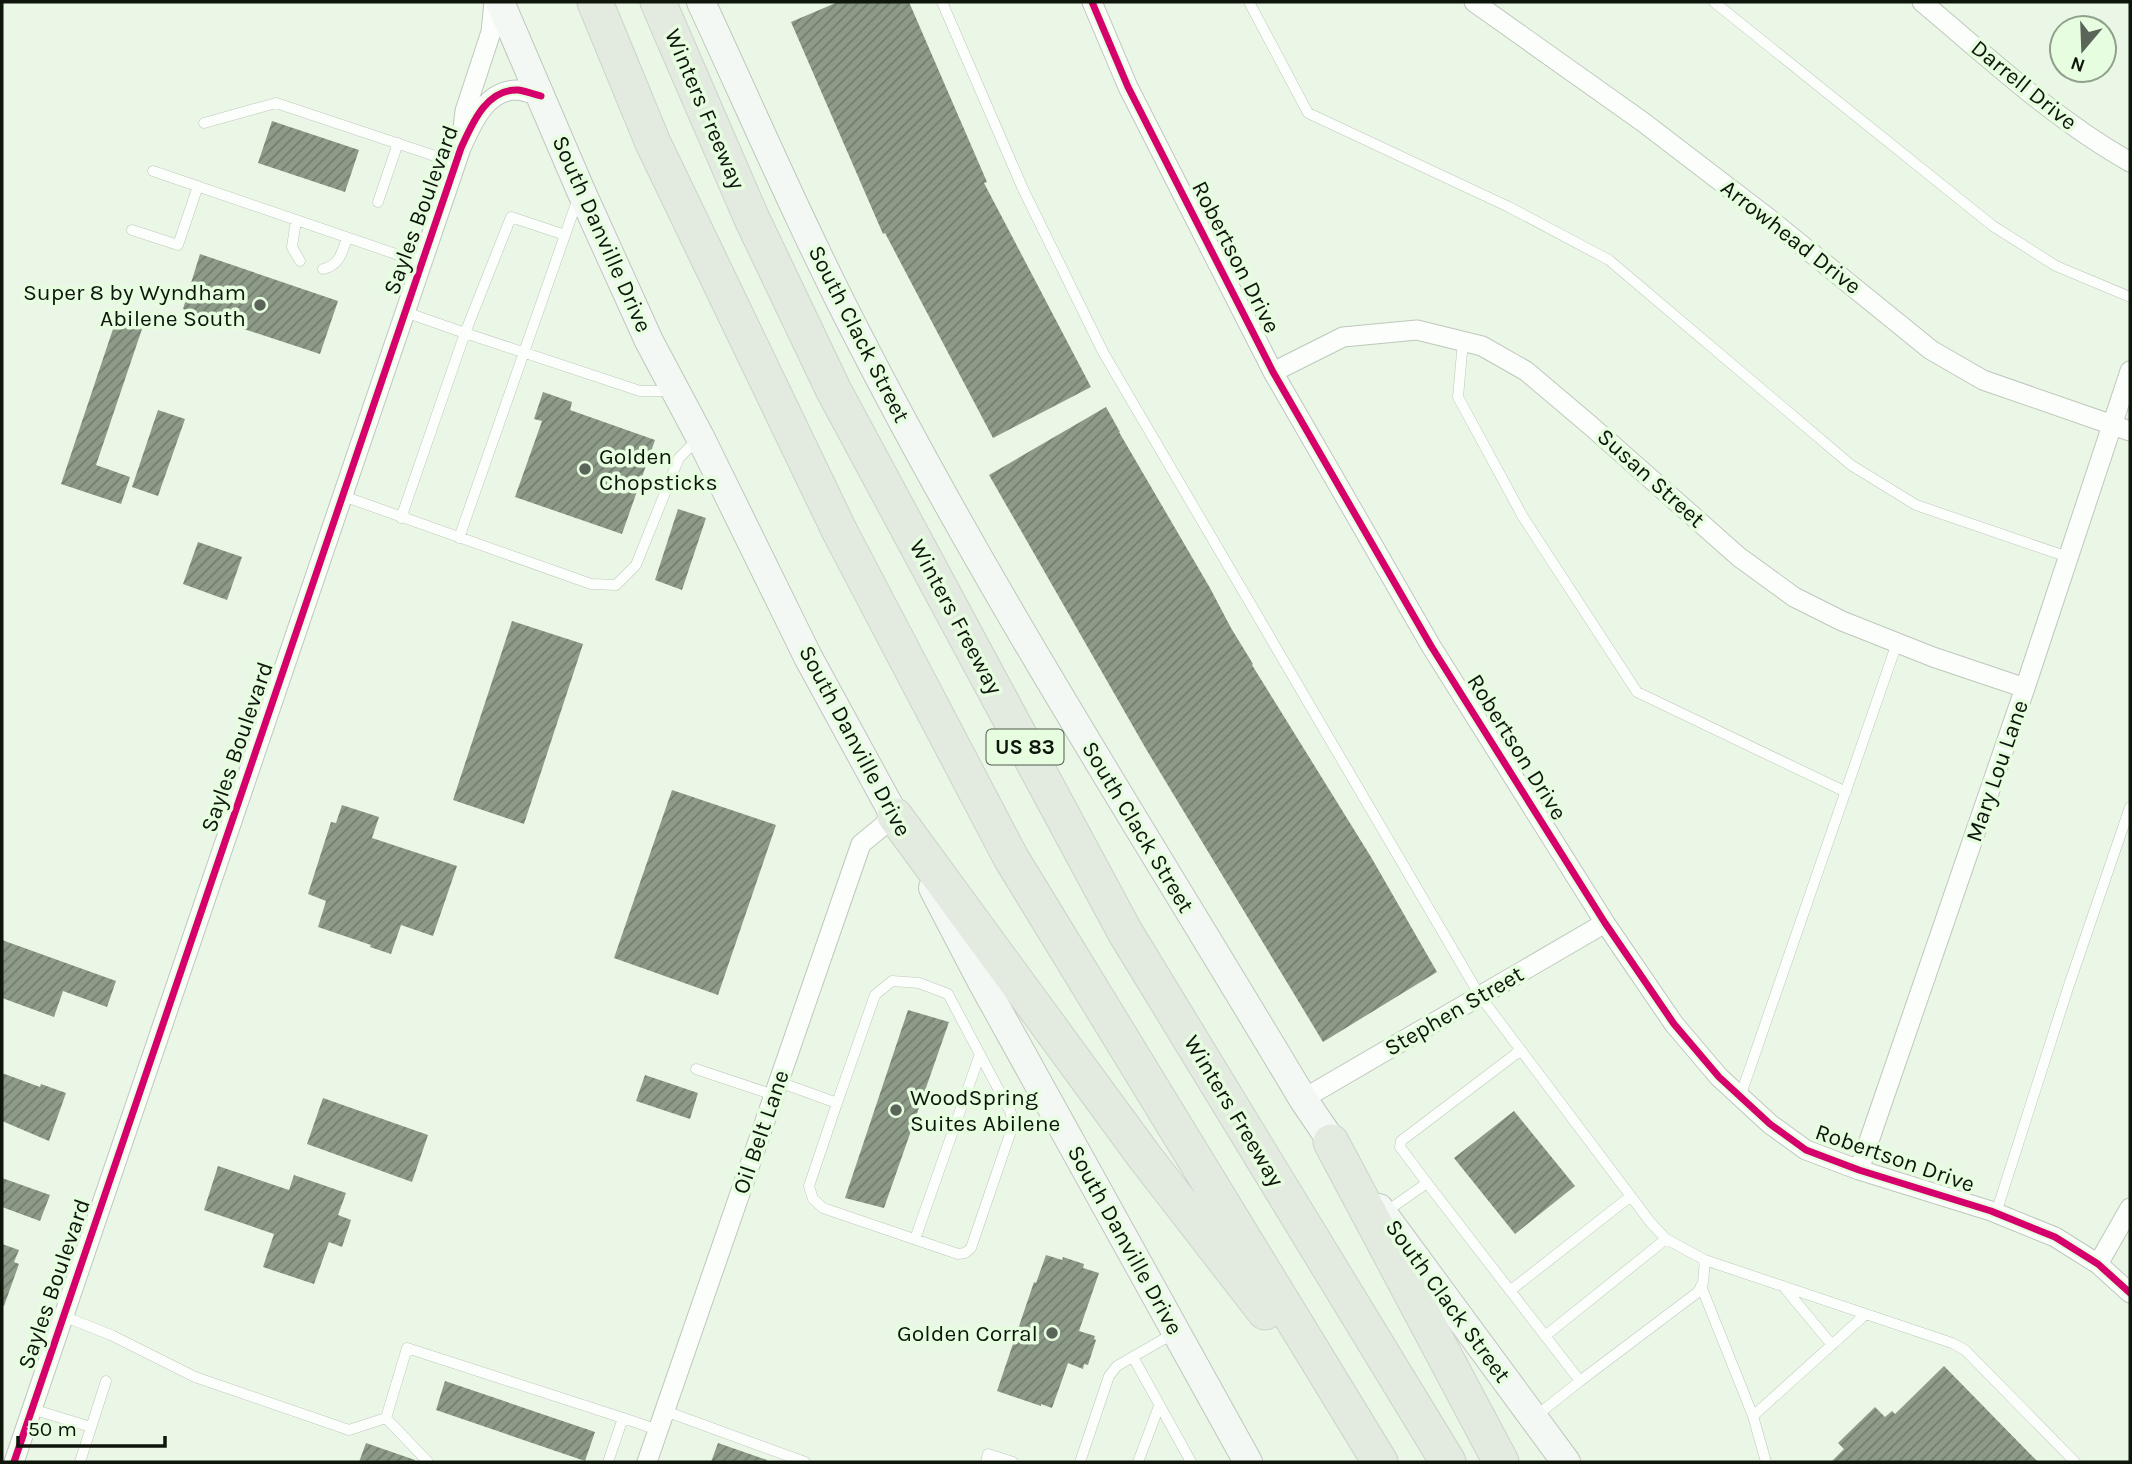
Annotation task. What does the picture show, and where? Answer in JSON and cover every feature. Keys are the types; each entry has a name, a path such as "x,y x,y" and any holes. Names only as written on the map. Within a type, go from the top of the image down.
{"highway":[{"name":"US 83","path":"595,2 653,143 839,532 1011,859 1377,1457"},
{"name":"Winters Freeway","path":"658,2 752,219 834,391 1111,907 1448,1462"},
{"path":"895,816 1144,1156 1377,1457"},
{"path":"1331,1142 1501,1462"}],"main road":[{"name":"South Danville Drive","path":"497,2 649,341 677,391 808,657 982,982 1248,1462"},
{"name":"South Clack Street","path":"701,2 860,340 964,531 1077,728 1331,1142 1566,1462"}],"street":[{"name":"Sayles Boulevard","path":"458,155 465,111 491,32 497,2"},
{"name":"Robertson Drive","path":"1092,2 1128,87 1273,372 1431,646 1605,923 1674,1024 1719,1077 1770,1124 1806,1150 1859,1170 1996,1213 2055,1237 2098,1264 2130,1293"},
{"name":"Arrowhead Drive","path":"1474,2 1643,122 1767,217 1931,349 1983,380 2130,431"},
{"name":"Darrell Drive","path":"1922,2 2033,95 2102,146 2130,162"},
{"name":"Sayles Boulevard","path":"14,1462 458,155 482,109 494,97 519,90 541,96"},
{"name":"Susan Street","path":"1273,372 1343,337 1417,330 1482,346 1526,371 1739,557 1794,597 1842,621 1897,643 2025,688"},
{"name":"Mary Lou Lane","path":"1859,1170 2025,688 2130,371"},
{"name":"Oil Belt Lane","path":"647,1462 861,845 895,816"},
{"name":"Stephen Street","path":"1303,1099 1605,923"},
{"path":"2098,1264 2130,1208"}],"lane":[{"path":"942,2 1023,189 1103,352 1480,996 1651,1223 1666,1239 1705,1260 1952,1343 1965,1350 2075,1462"},
{"path":"1249,2 1308,113 1509,207 1609,260 1851,465 1916,505 2068,557"},
{"path":"1714,2 1993,226 2056,266 2130,297"},
{"path":"204,123 276,103 398,143 458,155"},
{"path":"378,202 398,143"},
{"path":"153,171 422,263"},
{"path":"132,230 178,245 198,186"},
{"path":"459,538 581,191"},
{"path":"401,518 465,333 511,217 565,235"},
{"path":"296,220 292,247 300,261"},
{"path":"323,269 332,267 339,260 347,238"},
{"path":"405,312 523,354 640,391 677,391"},
{"path":"1463,341 1458,397 1523,517 1637,692 1846,792"},
{"path":"342,496 590,584 616,585 636,565 679,458 700,437"},
{"path":"1740,1097 1897,643"},
{"path":"1996,1213 2068,988 2130,807"},
{"path":"892,981 919,983 948,994 980,1054 1011,1113 1013,1128 971,1248 958,1254 823,1208 813,1199 809,1186 875,995 892,981"},
{"path":"1521,1050 1401,1141 1400,1147 1580,1381"},
{"path":"915,1239 980,1054"},
{"path":"696,1069 837,1103"},
{"path":"1384,1214 1427,1182"},
{"path":"1511,1290 1631,1196"},
{"path":"1545,1336 1666,1239"},
{"path":"1534,1418 1698,1292 1705,1260"},
{"path":"1701,1286 1753,1416 1766,1462"},
{"path":"1783,1286 1832,1345"},
{"path":"1753,1416 1866,1314"},
{"path":"63,1316 111,1335 194,1377 349,1430 386,1418"},
{"path":"1080,1462 1109,1376 1117,1366 1176,1332"},
{"path":"386,1418 407,1348 658,1430"},
{"path":"1133,1357 1191,1462"},
{"path":"80,1462 106,1381"},
{"path":"1138,1462 1159,1406"},
{"path":"32,1409 91,1427"},
{"path":"665,1411 804,1462"},
{"path":"386,1418 428,1462"},
{"path":"610,1462 623,1418"},
{"path":"986,1462 988,1454 1013,1462"}],"building":[{"path":"838,2 909,2 987,182 984,183 1091,387 993,438 885,233 883,234 791,22"},
{"path":"272,121 359,150 345,192 258,163"},
{"name":"Super 8 by Wyndham Abilene South","path":"200,254 338,301 320,354 183,309"},
{"path":"116,320 142,329 96,465 130,477 121,504 61,484"},
{"name":"Golden Chopsticks","path":"543,392 572,402 570,410 655,440 622,534 515,497 542,421 534,419"},
{"path":"1106,407 1252,665 1371,857 1437,972 1323,1042 1146,749 989,475"},
{"path":"158,410 185,419 158,496 132,487"},
{"path":"678,509 706,518 682,590 655,580"},
{"path":"198,542 242,557 227,600 183,584"},
{"path":"512,621 583,644 524,824 453,800"},
{"path":"672,790 776,825 718,995 614,958"},
{"path":"342,805 379,817 372,838 457,866 433,936 401,925 391,954 318,927 326,901 308,894 331,822 336,823"},
{"path":"2,940 116,981 107,1007 63,991 54,1017 2,998"},
{"name":"WoodSpring Suites Abilene","path":"908,1010 949,1022 884,1208 845,1198"},
{"path":"2,1073 66,1093 49,1141 2,1121"},
{"path":"645,1075 698,1093 690,1119 636,1101"},
{"path":"323,1098 428,1135 412,1182 307,1144"},
{"path":"1514,1111 1575,1186 1515,1234 1454,1158"},
{"path":"218,1166 289,1190 294,1175 346,1193 338,1215 351,1220 342,1247 329,1242 314,1284 263,1267 274,1234 204,1210"},
{"path":"2,1178 50,1195 40,1221 2,1207"},
{"path":"2,1244 19,1250 14,1262 19,1264 4,1306 2,1305"},
{"name":"Golden Corral","path":"1046,1255 1084,1264 1083,1268 1099,1273 1079,1331 1095,1336 1088,1365 1084,1364 1083,1369 1068,1363 1052,1408 997,1391 1034,1282 1036,1283"},
{"path":"1944,1366 2038,1462 1831,1462 1844,1449 1838,1443 1875,1407 1885,1417 1892,1411 1895,1414"},
{"path":"445,1381 595,1432 585,1461 436,1410"},
{"path":"366,1443 415,1460 415,1462 359,1462"},
{"path":"718,1443 767,1460 711,1462"}],"cycle path":[{"path":"1092,2 1128,87 1273,372 1431,646 1605,923 1674,1024 1719,1077 1770,1124 1806,1150 1859,1170 1991,1211 2055,1237 2098,1264 2130,1293"},
{"path":"14,1462 461,148 482,110 497,95 518,90 541,96"}],"place":[{"name":"Super 8 by Wyndham Abilene South","path":"260,305"},
{"name":"Golden Chopsticks","path":"585,469"},
{"name":"WoodSpring Suites Abilene","path":"896,1110"},
{"name":"Golden Corral","path":"1052,1333"}]}
